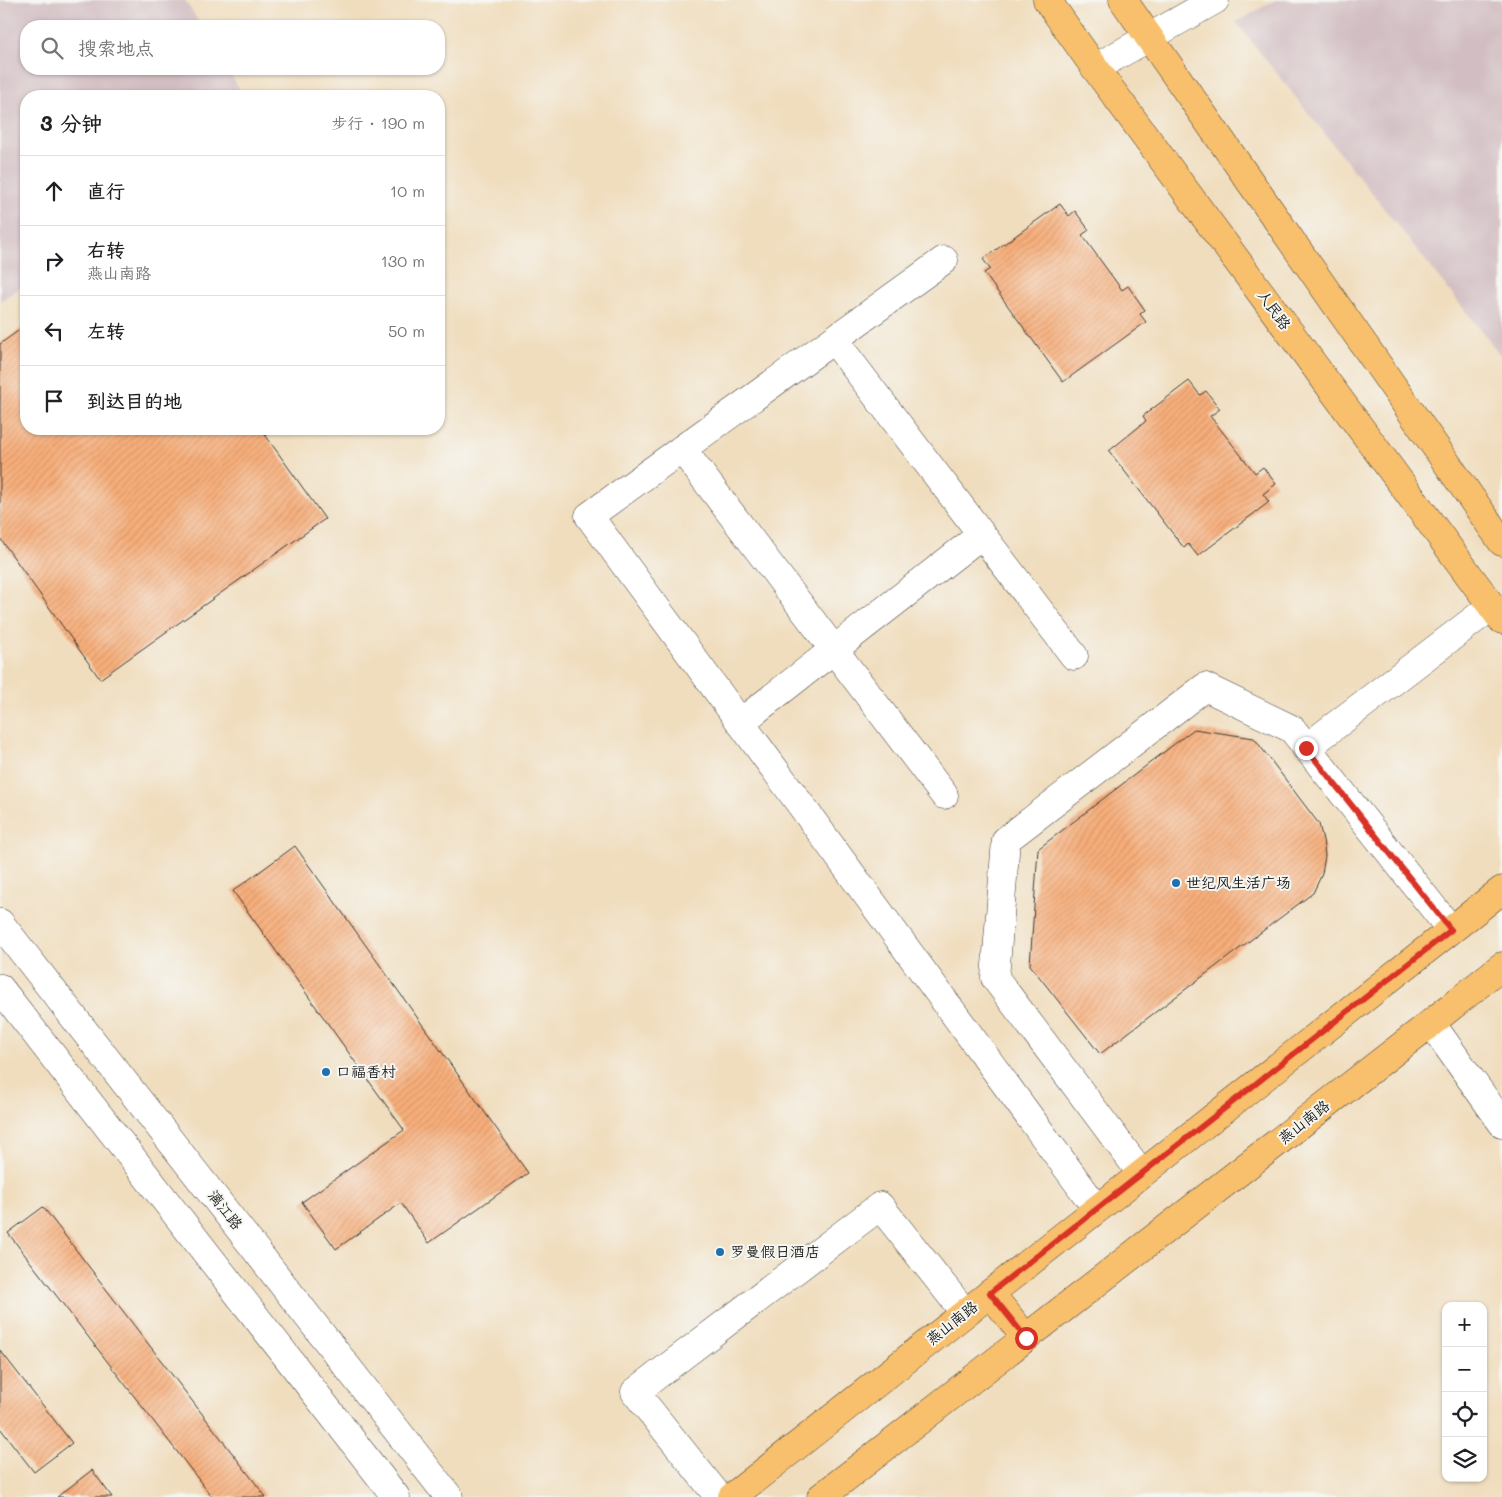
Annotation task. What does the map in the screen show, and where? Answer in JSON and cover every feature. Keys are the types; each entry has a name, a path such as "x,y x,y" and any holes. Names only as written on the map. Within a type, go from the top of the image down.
{"main road":[{"name":"人民路","path":"1048,0 1095,68 1497,613"},
{"path":"1123,0 1502,542"},
{"name":"燕山南路","path":"732,1497 1502,890"},
{"name":"燕山南路","path":"822,1497 1502,966"},
{"path":"990,1293 1026,1338"}],"street":[{"path":"1095,68 1215,0"},
{"path":"944,260 589,516 1097,1209"},
{"path":"834,340 1074,656"},
{"path":"682,448 944,795"},
{"path":"741,722 982,535"},
{"path":"1306,748 1497,613"},
{"path":"1142,1174 995,978 1006,840 1205,687 1292,729 1451,930"},
{"name":"漓江路","path":"0,923 449,1497"},
{"path":"0,988 396,1497"},
{"path":"1431,1023 1502,1123"},
{"path":"719,1497 635,1392 880,1206 965,1313"}],"shaded area":[{"path":"0,0 185,0 197,20 20,20 20,75 231,75 240,90 20,90 20,288 0,301"},
{"path":"1275,0 1502,0 1502,357 1236,22"}],"building":[{"path":"1060,204 1069,216 1075,211 1089,230 1082,235 1122,290 1128,286 1145,310 1140,314 1146,322 1063,382 984,273 990,269 983,259"},
{"path":"20,329 20,435 265,435 325,519 100,679 0,538 0,344"},
{"path":"1189,381 1200,395 1206,391 1220,409 1210,416 1255,473 1263,467 1276,484 1263,494 1269,502 1198,556 1188,544 1184,548 1109,451 1146,421 1143,416"},
{"name":"世纪风生活广场","path":"1194,729 1254,738 1319,824 1325,856 1322,874 1313,893 1100,1054 1030,965 1038,849"},
{"path":"295,846 528,1173 429,1243 401,1203 336,1249 302,1202 404,1130 233,891"},
{"path":"43,1207 266,1497 212,1497 8,1233"},
{"path":"0,1350 72,1443 34,1472 0,1428"},
{"path":"92,1470 112,1497 57,1497"}],"place":[{"name":"世纪风生活广场","path":"1176,883"},
{"name":"口福香村","path":"326,1072"},
{"name":"罗曼假日酒店","path":"720,1252"}],"route":[{"path":"1026,1338 990,1293 1451,930 1306,748"}]}
